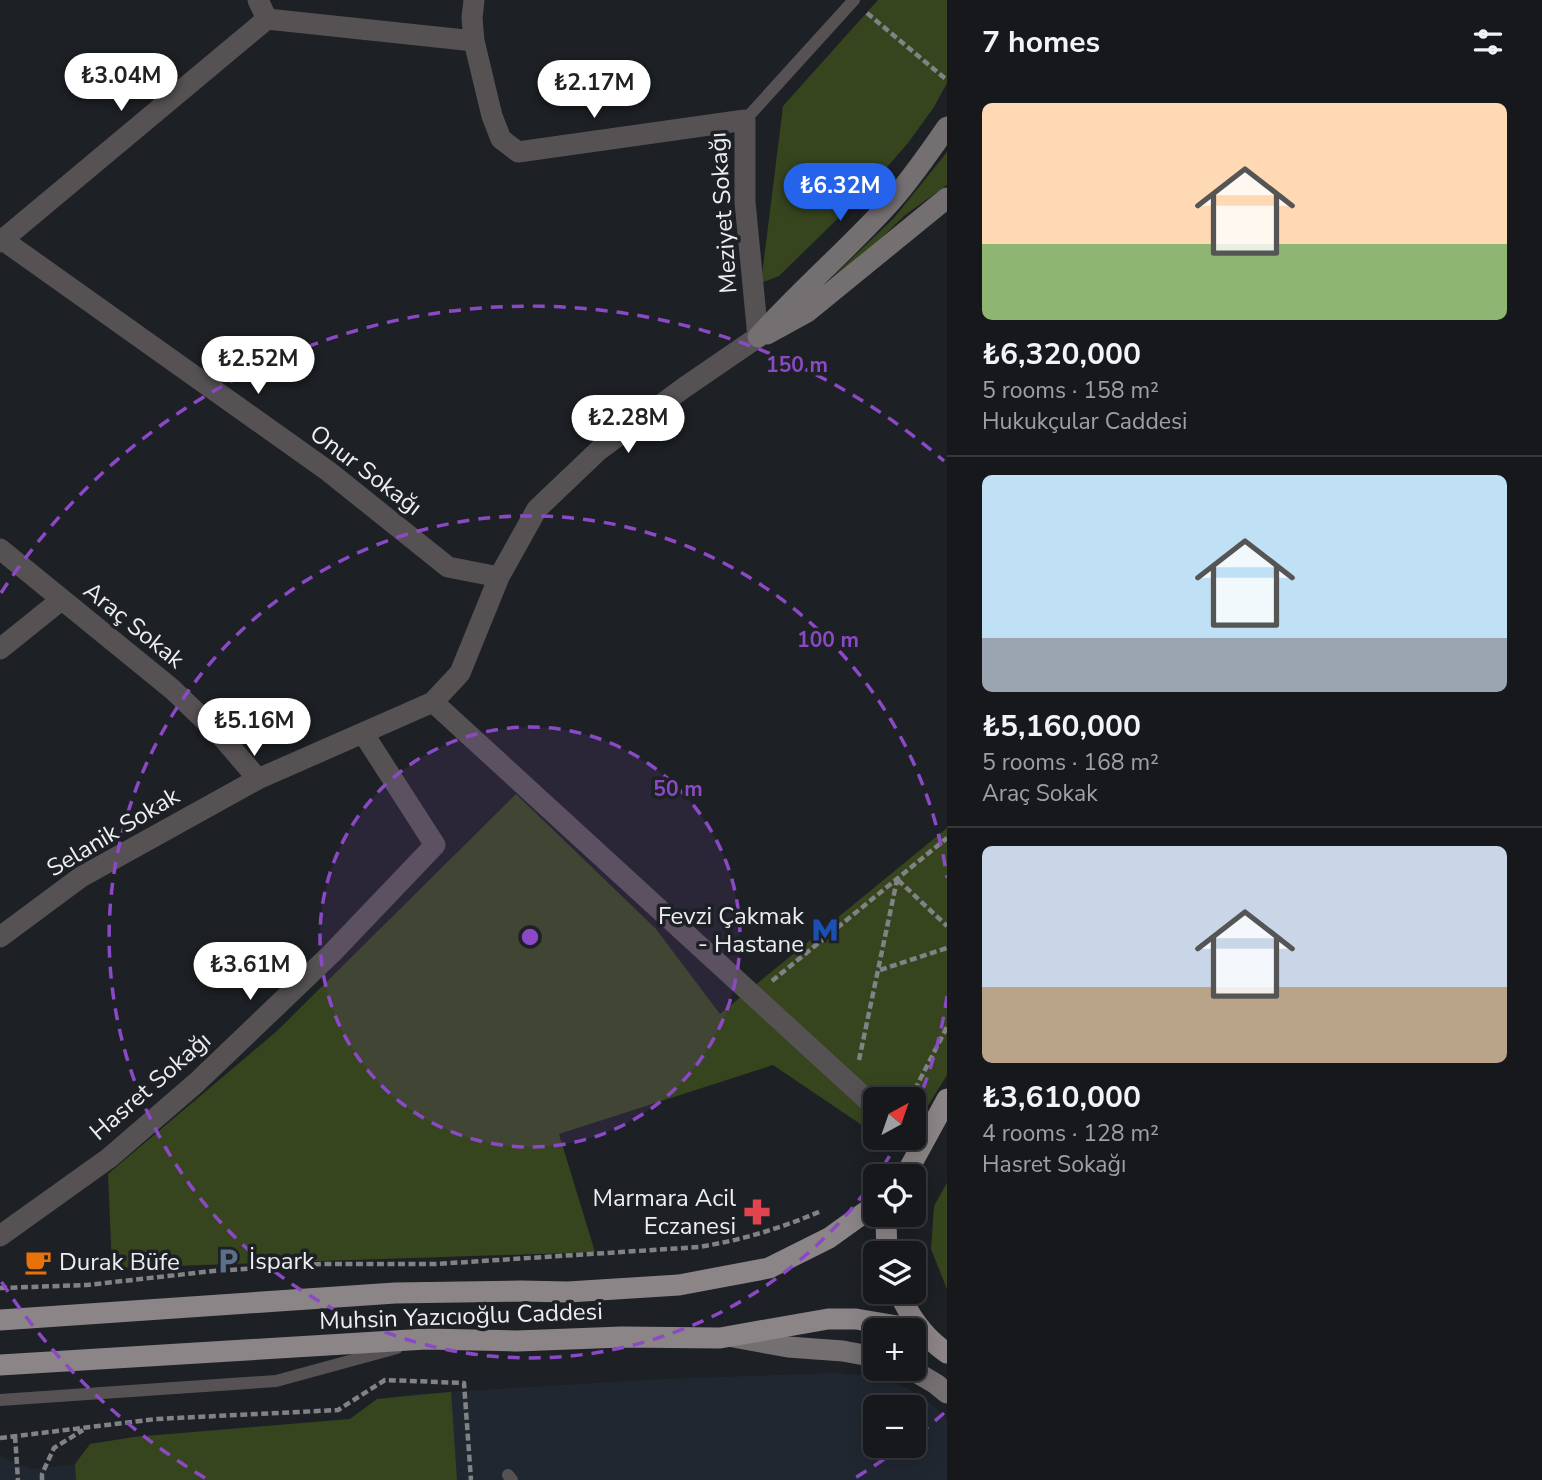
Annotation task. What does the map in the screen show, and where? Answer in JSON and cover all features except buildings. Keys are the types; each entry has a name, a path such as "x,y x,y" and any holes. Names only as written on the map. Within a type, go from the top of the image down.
{"main road":[{"path":"912,1164 947,1099"},
{"name":"Muhsin Yazıcıoğlu Caddesi","path":"0,1320 395,1293 568,1292 679,1285 769,1268 829,1238 863,1214"},
{"name":"Muhsin Yazıcıoğlu Caddesi","path":"0,1365 426,1339 517,1341 733,1337 828,1319 863,1320"},
{"path":"926,1334 947,1353"}],"street":[{"name":"Meziyet Sokağı","path":"474,0 474,41 492,116 501,139 518,152 745,120 745,202 758,337"},
{"path":"1,241 262,9 474,41"},
{"path":"758,337 788,303 888,205 918,170 947,127"},
{"path":"758,337 807,312 947,198"},
{"name":"Onur Sokağı","path":"1,241 328,471 448,566 499,577"},
{"name":"Selanik Sokak","path":"0,937 81,877 258,779 433,702 460,673 499,577 537,509 599,450 758,337"},
{"name":"Araç Sokak","path":"0,549 172,689 222,737 258,779"},
{"path":"0,649 61,600"},
{"path":"433,702 863,1096"},
{"name":"Hasret Sokağı","path":"0,1236 109,1158 196,1083 332,953 435,845 363,733"},
{"path":"733,1337 788,1347 863,1355"},
{"path":"926,1379 947,1393"}],"lane":[{"path":"745,120 853,1"},
{"path":"0,1400 276,1381 349,1363 426,1339"}],"path":[{"path":"853,1 947,80"},
{"path":"754,996 947,838"},
{"path":"897,879 947,926"},
{"path":"853,1086 880,970 897,879"},
{"path":"880,970 947,948"},
{"path":"916,1087 947,1027"},
{"path":"859,1190 887,1161"},
{"path":"0,1288 87,1285 213,1271 322,1264 436,1264 699,1247 734,1242 831,1207"},
{"path":"0,1438 156,1419 338,1410 385,1380 464,1383 471,1480"},
{"path":"43,1480 42,1474 54,1448 85,1429"},
{"path":"15,1436 18,1480"}],"shaded area":[{"path":"835,1373 863,1375 863,1381 888,1381 918,1395 863,1395 863,1458 926,1458 926,1400 947,1419 947,1480 0,1480 0,1456 31,1469 75,1464 90,1444 134,1437 350,1419 377,1399 413,1394 663,1379"}],"green space":[{"path":"878,0 947,0 947,83 934,107 908,143 866,191 779,276 761,283 783,106"},
{"path":"947,152 947,185 905,215 864,255 793,315 894,218"},
{"path":"516,794 656,929 720,1014 947,828 947,1075 926,1109 926,1087 863,1087 863,1126 773,1065 559,1134 595,1252 112,1268 108,1174 277,1031"},
{"path":"947,1183 947,1289 931,1249 934,1206"},
{"path":"451,1392 457,1480 76,1480 75,1464 90,1444 134,1437 350,1419 377,1399"}],"place":[{"name":"Fevzi Çakmak - Hastane","path":"825,930"},
{"name":"Marmara Acil Eczanesi","path":"757,1212"},
{"name":"İspark","path":"228,1261"},
{"name":"Durak Büfe","path":"38,1262"}]}
